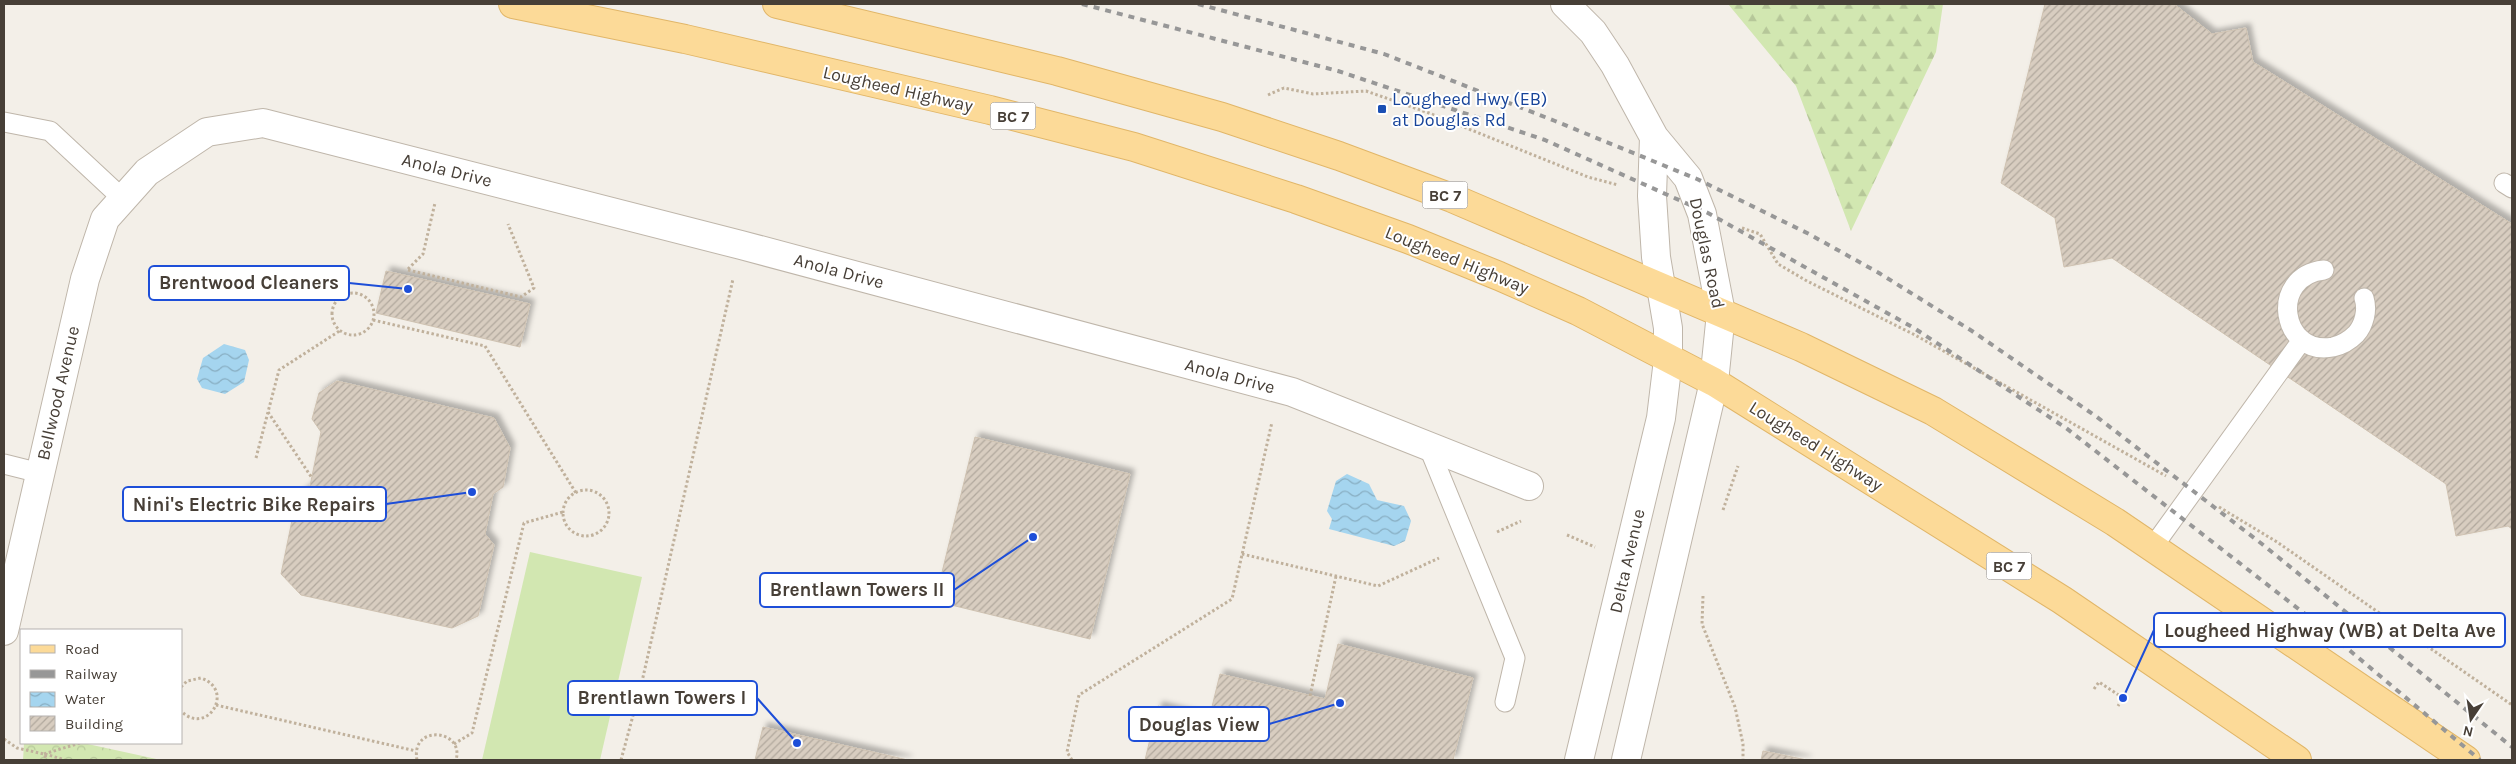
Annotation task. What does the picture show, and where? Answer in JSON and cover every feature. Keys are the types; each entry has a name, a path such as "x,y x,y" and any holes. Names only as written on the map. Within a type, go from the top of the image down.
{"main road":[{"name":"Lougheed Highway","path":"513,4 695,42 990,110 1134,147 1296,199 1408,239 1578,311 1668,360 1714,382 2062,600 2297,760"},
{"name":"BC 7","path":"777,4 1057,72 1222,117 1339,156 1452,198 1721,313 1904,395 2115,522 2466,760"}],"street":[{"name":"Douglas Road","path":"1566,4 1593,32 1615,65 1654,137 1688,178 1702,214 1721,313 1714,382"},
{"name":"Anola Drive","path":"147,172 206,132 263,123 741,245 1292,392 1429,448 1529,486"},
{"path":"1654,137 1652,196 1656,257 1668,328 1668,360"},
{"name":"Bellwood Avenue","path":"4,631 84,279 104,219 147,172"},
{"name":"Delta Avenue","path":"1579,760 1661,418 1668,360"},
{"path":"1626,760 1714,382"}],"lane":[{"path":"4,122 50,131 122,199"},
{"path":"2324,270 2304,276 2295,284 2289,295 2288,320 2293,331 2302,340 2314,347 2326,348 2340,346 2351,339 2360,329 2365,316 2364,298"},
{"path":"2152,548 2302,340"},
{"path":"1429,448 1515,658 1505,702"},
{"path":"4,464 40,473"}],"path":[{"path":"1284,88 1313,94 1366,91 1429,113 1588,177 1620,185"},
{"path":"436,201 423,254 408,270 521,297 534,288 507,220"},
{"path":"1760,234 1778,264 1807,282 1915,335 2193,492 2277,542 2512,705"},
{"path":"621,760 641,686 741,245"},
{"path":"350,293 363,296 369,300 372,306 373,320 365,331 360,334 346,333 340,330 336,325 332,312 338,300 350,293"},
{"path":"373,320 485,346 576,492"},
{"path":"256,458 279,370 340,330"},
{"path":"268,412 312,478"},
{"path":"1072,760 1067,752 1079,695 1232,599 1273,418"},
{"path":"1723,511 1738,466"},
{"path":"590,490 603,498 609,512 606,526 594,535 579,535 567,526 563,512 569,497 576,492 590,490"},
{"path":"454,744 472,733 524,523 563,512"},
{"path":"1242,554 1378,586 1529,518"},
{"path":"1567,535 1601,550"},
{"path":"1310,696 1336,576"},
{"path":"1703,589 1702,624 1735,707 1743,744 1743,760"},
{"path":"182,686 194,678 208,681 216,691 216,705 204,718 191,718 182,712"},
{"path":"2094,689 2099,682 2123,698 2118,706"},
{"path":"216,705 416,752"},
{"path":"417,760 416,752 423,739 429,735 443,736 454,744 456,760"},
{"path":"4,739 16,748 65,760"},
{"path":"44,754 77,744"},
{"path":"44,754 47,760"}],"green space":[{"path":"1728,4 1943,4 1936,52 1851,231 1796,86"},
{"path":"530,552 642,577 600,760 482,760"},
{"path":"24,744 88,744 161,760 23,760"}],"water":[{"path":"224,344 245,350 249,360 244,382 225,394 202,388 197,379 203,358"},
{"path":"1347,474 1369,484 1377,500 1404,506 1411,521 1405,541 1394,546 1329,529 1332,519 1327,511 1336,481"}],"building":[{"path":"2045,4 2174,4 2212,34 2246,28 2253,62 2512,224 2512,529 2508,526 2456,536 2446,484 2112,258 2064,267 2055,218 2001,183"},
{"path":"386,271 530,304 520,347 376,313"},
{"path":"337,381 494,418 510,448 503,487 493,494 485,534 494,545 478,616 452,628 301,595 281,574 297,496 310,486 321,432 312,419 319,393"},
{"path":"975,437 1130,474 1090,639 935,601"},
{"path":"1338,644 1473,678 1453,760 1145,760 1158,706 1209,719 1220,674 1325,699"},
{"path":"763,727 908,760 755,760"},
{"path":"1763,751 1807,760 1761,760"}],"railway":[{"path":"1082,4 1338,71 1545,140 1708,213 1914,328 2066,428 2323,628 2480,760"},
{"path":"1198,4 1384,54 1555,121 1697,179 1809,234 1879,273 1972,331 2097,417 2262,544 2512,747"}],"place":[{"name":"Lougheed Hwy (EB) at Douglas Rd","path":"1382,109"},
{"name":"Brentwood Cleaners","path":"408,289"},
{"name":"Nini's Electric Bike Repairs","path":"472,492"},
{"name":"Brentlawn Towers II","path":"1033,537"},
{"name":"Lougheed Highway (WB) at Delta Ave","path":"2123,698"},
{"name":"Douglas View","path":"1340,703"},
{"name":"Brentlawn Towers I","path":"797,743"}]}
